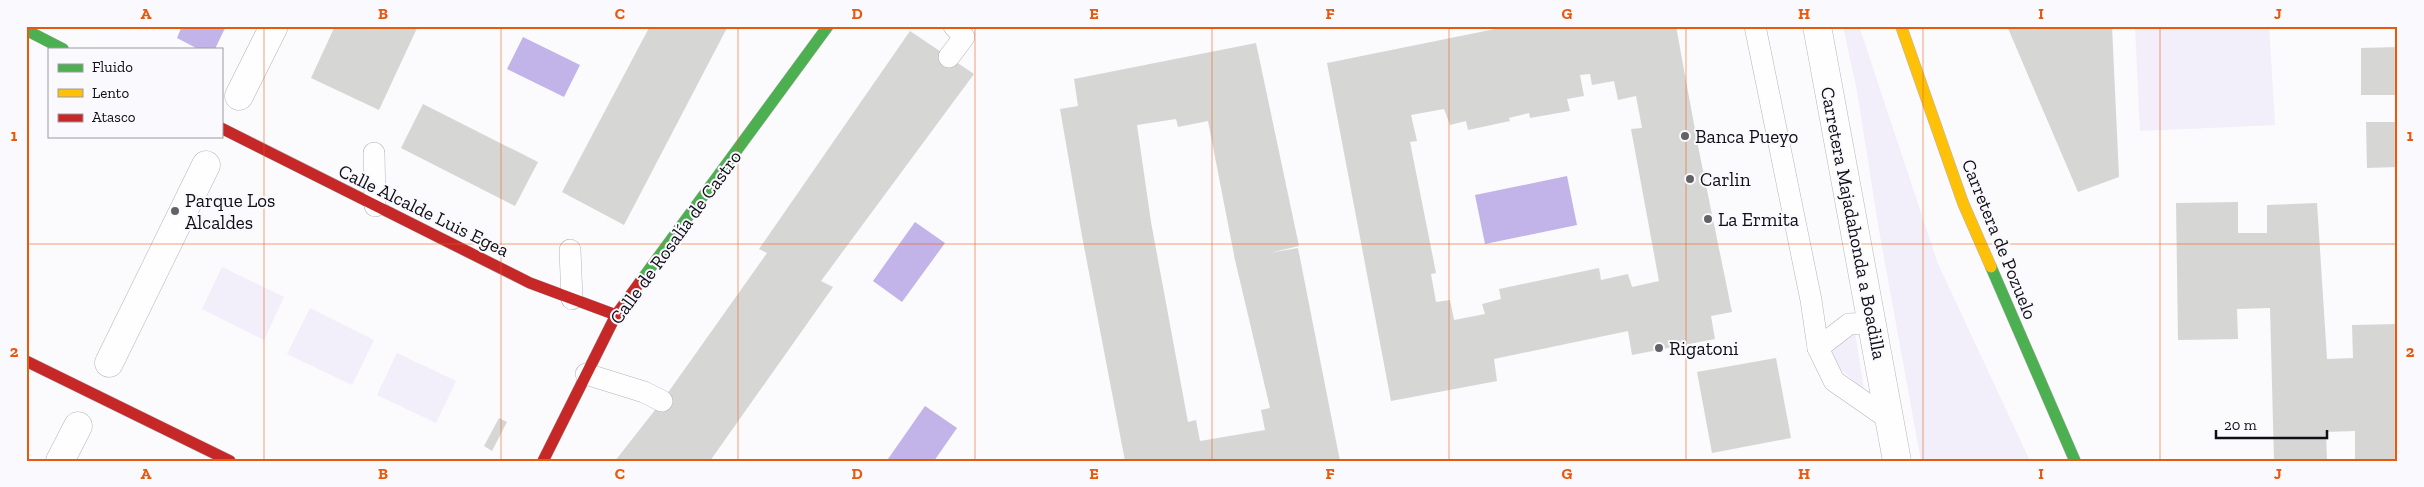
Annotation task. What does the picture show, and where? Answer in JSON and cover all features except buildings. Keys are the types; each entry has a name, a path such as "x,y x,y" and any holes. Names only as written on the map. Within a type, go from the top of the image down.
{"street":[{"path":"239,96 274,26"},
{"name":"Calle de Rosalía de Castro","path":"543,461 616,315 828,26"},
{"name":"Carretera Majadahonda a Boadilla","path":"1817,26 1897,461"},
{"name":"Carretera de Pozuelo","path":"1901,26 1963,203 2075,461"},
{"path":"26,30 62,48"},
{"name":"Calle Alcalde Luis Egea","path":"222,129 530,283 616,315"},
{"path":"109,363 206,164"},
{"path":"26,361 230,461"},
{"path":"60,461 78,426"}],"lane":[{"path":"949,57 964,36 954,26"},
{"path":"1755,26 1811,300 1818,348 1834,381 1890,420"},
{"path":"374,153 376,206"},
{"path":"570,250 572,299"},
{"path":"1818,348 1849,324 1873,323"},
{"path":"586,374 644,392 662,401"}],"shaded area":[{"path":"182,26 226,26 215,48 196,48 177,38"},
{"path":"1843,26 1859,26 1938,264 2030,461 1921,461 1879,230 1857,91"},
{"path":"2135,26 2269,26 2275,125 2140,131"},
{"path":"523,37 580,65 564,97 507,69"},
{"path":"1567,176 1577,225 1485,244 1475,195"},
{"path":"915,222 945,243 902,302 873,281"},
{"path":"222,267 284,297 264,340 202,309"},
{"path":"310,308 374,340 352,385 287,354"},
{"path":"1855,332 1864,390 1835,364 1828,347"},
{"path":"397,353 456,381 436,423 377,395"},
{"path":"925,406 957,428 934,461 891,461 888,459"}],"traffic: fast":[{"path":"640,282 828,26"},
{"path":"26,30 61,48"},
{"path":"1991,267 2075,461"}],"traffic: slow":[{"path":"1901,26 1963,203 1991,267"}],"traffic: jam":[{"path":"222,129 530,283 616,315"},
{"path":"543,461 616,315 640,282"},
{"path":"26,361 230,461"}],"place":[{"name":"Banca Pueyo","path":"1685,136"},
{"name":"Carlin","path":"1690,179"},
{"name":"Parque Los Alcaldes","path":"175,211"},
{"name":"La Ermita","path":"1708,219"},
{"name":"Rigatoni","path":"1659,348"}]}
